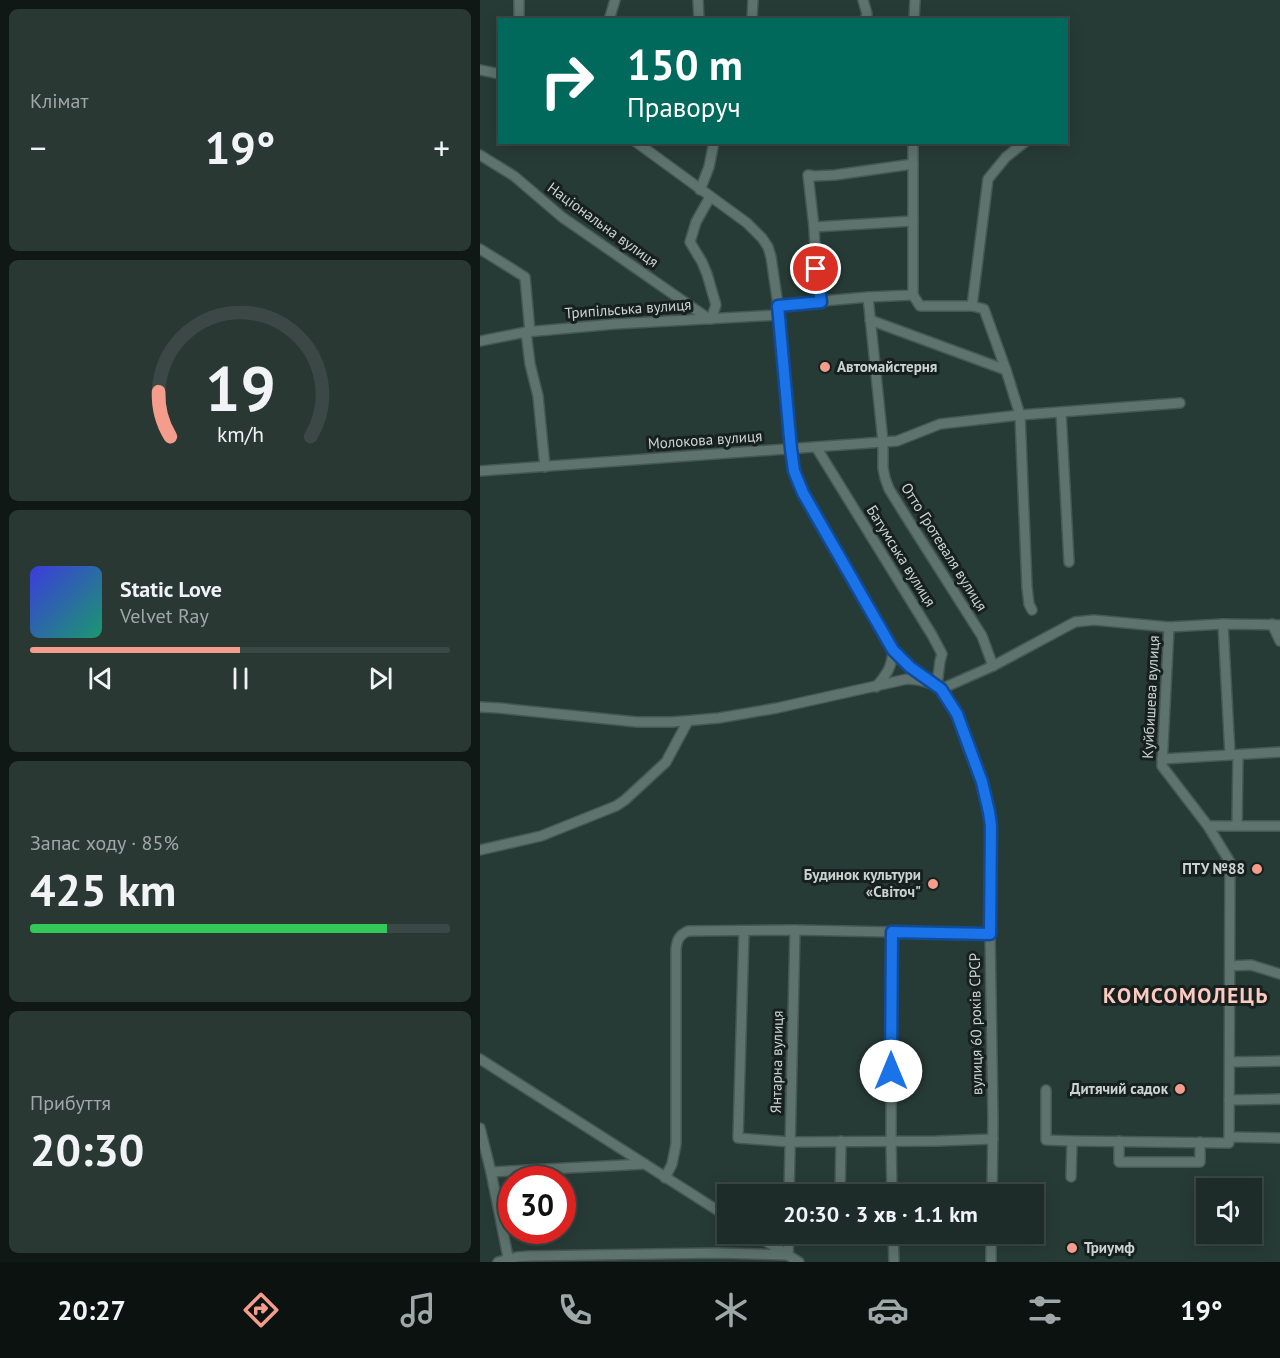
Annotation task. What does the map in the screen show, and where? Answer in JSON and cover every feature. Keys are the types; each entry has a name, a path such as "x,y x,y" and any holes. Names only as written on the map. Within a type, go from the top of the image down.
{"street":[{"path":"519,0 519,18"},
{"path":"610,18 615,0"},
{"path":"698,0 699,18"},
{"path":"752,18 753,0"},
{"path":"863,0 867,14 866,18"},
{"path":"914,18 915,0"},
{"path":"480,70 498,74"},
{"path":"639,144 747,223 768,247 778,310 794,471 803,493 893,650 910,667 939,687"},
{"path":"700,189 709,167 714,144"},
{"path":"913,144 913,295 920,306 972,306 984,309 1020,416 1027,588 1032,610"},
{"path":"972,306 988,179 1006,157 1022,144"},
{"name":"Національна вулиця","path":"480,155 514,176 562,217 710,319"},
{"path":"821,302 808,175 835,175 913,164"},
{"path":"710,197 696,222 690,242 702,262 716,305 710,319"},
{"path":"814,227 914,221"},
{"path":"480,249 525,277 530,364 538,396 545,467"},
{"name":"Трипільська вулиця","path":"480,341 528,332 710,319 821,302 913,295"},
{"name":"Отто Гротеваля вулиця","path":"868,297 885,478 889,489 982,636 993,666"},
{"path":"870,320 1005,370"},
{"name":"Молокова вулиця","path":"480,471 897,441 940,424 1180,403"},
{"path":"1061,412 1069,562"},
{"name":"Батумська вулиця","path":"816,447 942,654 939,687"},
{"name":"Куйбишева вулиця","path":"939,687 993,666 1075,622 1094,620 1169,627 1223,624 1276,625"},
{"path":"1223,624 1234,755 1237,826"},
{"path":"1276,625 1280,640"},
{"name":"Куйбишева вулиця","path":"1169,627 1162,766 1208,825 1230,862 1229,1140"},
{"path":"876,687 890,668 893,650"},
{"path":"480,707 637,722 688,721 777,708 907,680 918,680 939,687"},
{"name":"вулиця 60 років СРСР","path":"939,687 957,714 982,782 991,826 992,1184"},
{"path":"480,850 541,836 616,806 666,762 688,721"},
{"path":"1162,759 1280,752"},
{"path":"1208,825 1280,826"},
{"path":"665,1178 672,1164 676,1144 676,949 678,938 682,934 688,931 795,930 990,934"},
{"name":"Янтарна вулиця","path":"789,1184 795,930"},
{"path":"744,931 738,1138 791,1142 993,1139"},
{"path":"892,932 892,1184"},
{"path":"1230,966 1251,965 1280,974"},
{"path":"480,1059 717,1210"},
{"path":"1230,1062 1280,1061"},
{"path":"1046,1090 1046,1140 1200,1142 1280,1138"},
{"path":"1229,1100 1280,1099"},
{"path":"480,1128 494,1171 505,1261 529,1256 717,1253 788,1256"},
{"path":"840,1184 841,1141"},
{"path":"1071,1177 1072,1141"},
{"path":"1119,1142 1119,1162 1200,1162 1200,1142"},
{"path":"494,1171 645,1164"},
{"path":"770,1244 798,1262"},
{"path":"788,1256 789,1244"},
{"path":"893,1244 894,1262"},
{"path":"991,1244 991,1262"}],"place":[{"name":"Автомайстерня","path":"825,367"},
{"name":"ПТУ №88","path":"1257,869"},
{"name":"Будинок культури «Світоч\"","path":"933,884"},
{"name":"Дитячий садок","path":"1180,1089"},
{"name":"Триумф","path":"1072,1248"}],"district":[{"name":"КОМСОМОЛЕЦЬ","path":"1186,996"}],"route":[{"path":"816,269 821,302 778,306 794,471 803,493 887,642 910,667 941,689 957,714 982,782 991,826 990,934 892,932 891,1071"}]}
